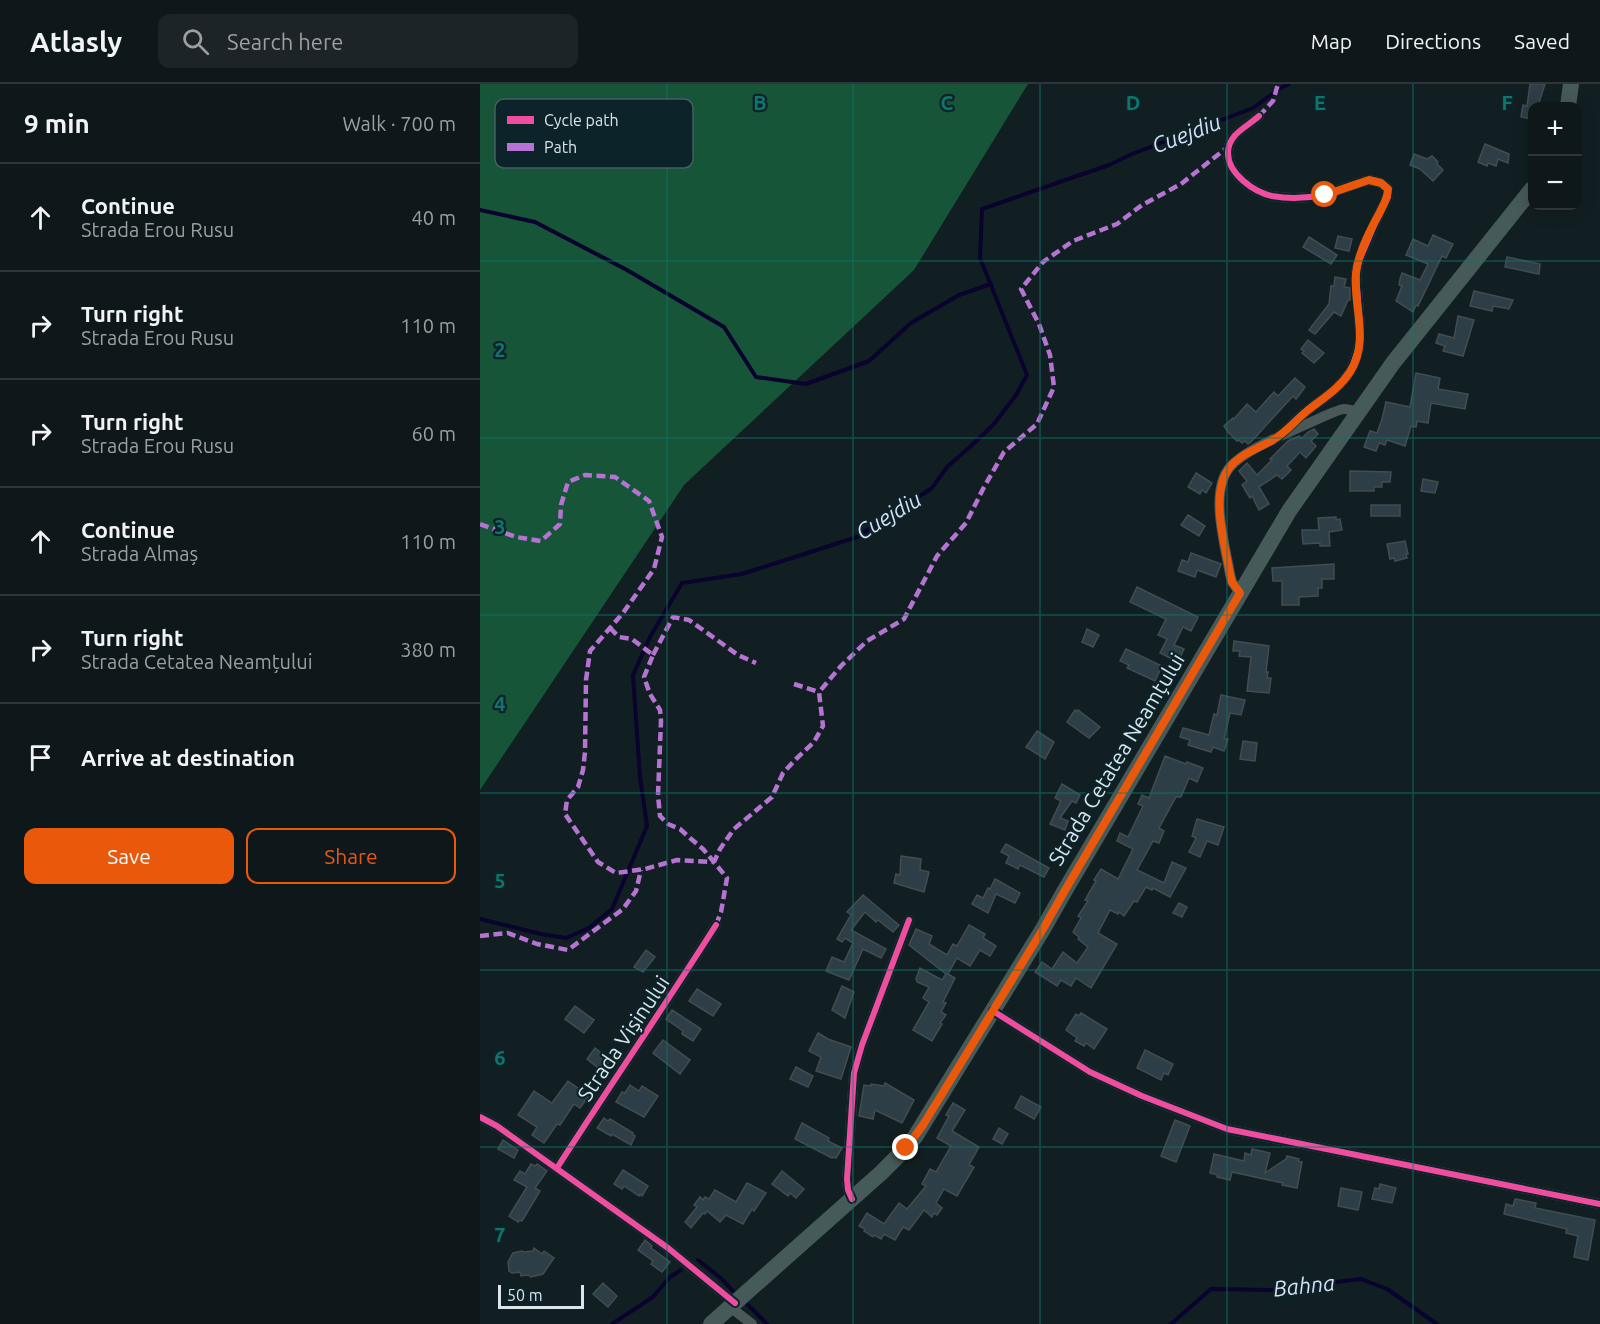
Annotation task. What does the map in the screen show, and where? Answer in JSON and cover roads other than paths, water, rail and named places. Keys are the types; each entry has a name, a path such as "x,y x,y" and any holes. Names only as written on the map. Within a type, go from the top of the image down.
{"main road":[{"path":"1569,102 1571,84"},
{"name":"Strada Cetatea Neamțului","path":"711,1324 852,1199 915,1137 1043,929 1289,512 1393,363 1528,195"}],"street":[{"path":"1259,116 1233,137 1229,146 1228,156 1232,168 1242,180 1251,186 1272,195 1299,197 1325,195 1369,180 1381,183 1388,189 1388,197 1359,261 1356,274 1360,344 1351,371 1334,391 1305,412 1277,438"},
{"path":"1240,593 1232,582 1220,512 1220,493 1230,467 1241,457 1277,438 1344,409 1357,412"},
{"path":"852,1199 847,1179 854,1073 862,1045 909,920"},
{"name":"Strada Vișinului","path":"557,1168 716,925"},
{"path":"993,1011 1090,1072 1142,1096 1227,1129 1600,1204"},
{"path":"480,1117 497,1126 668,1248 752,1324"}],"waterway":[{"name":"Cuejdiu","path":"480,919 566,938 589,928 612,909 647,826 640,777 633,675 650,637 682,583 742,574 857,537 932,488 947,467 994,424 1016,395 1027,375 980,258 982,209 1109,165 1253,108 1289,84"},
{"path":"480,210 535,222 627,270 724,327 756,377 806,384 869,361 911,323 959,295 991,284"},
{"name":"Bahna","path":"698,1260 733,1291"},
{"name":"Bahna","path":"612,1324 653,1297 670,1277 681,1270"},
{"name":"Bahna","path":"1171,1324 1211,1289 1270,1290 1361,1279 1387,1289 1437,1324"},
{"name":"Bahna","path":"748,1305 767,1324"}]}
